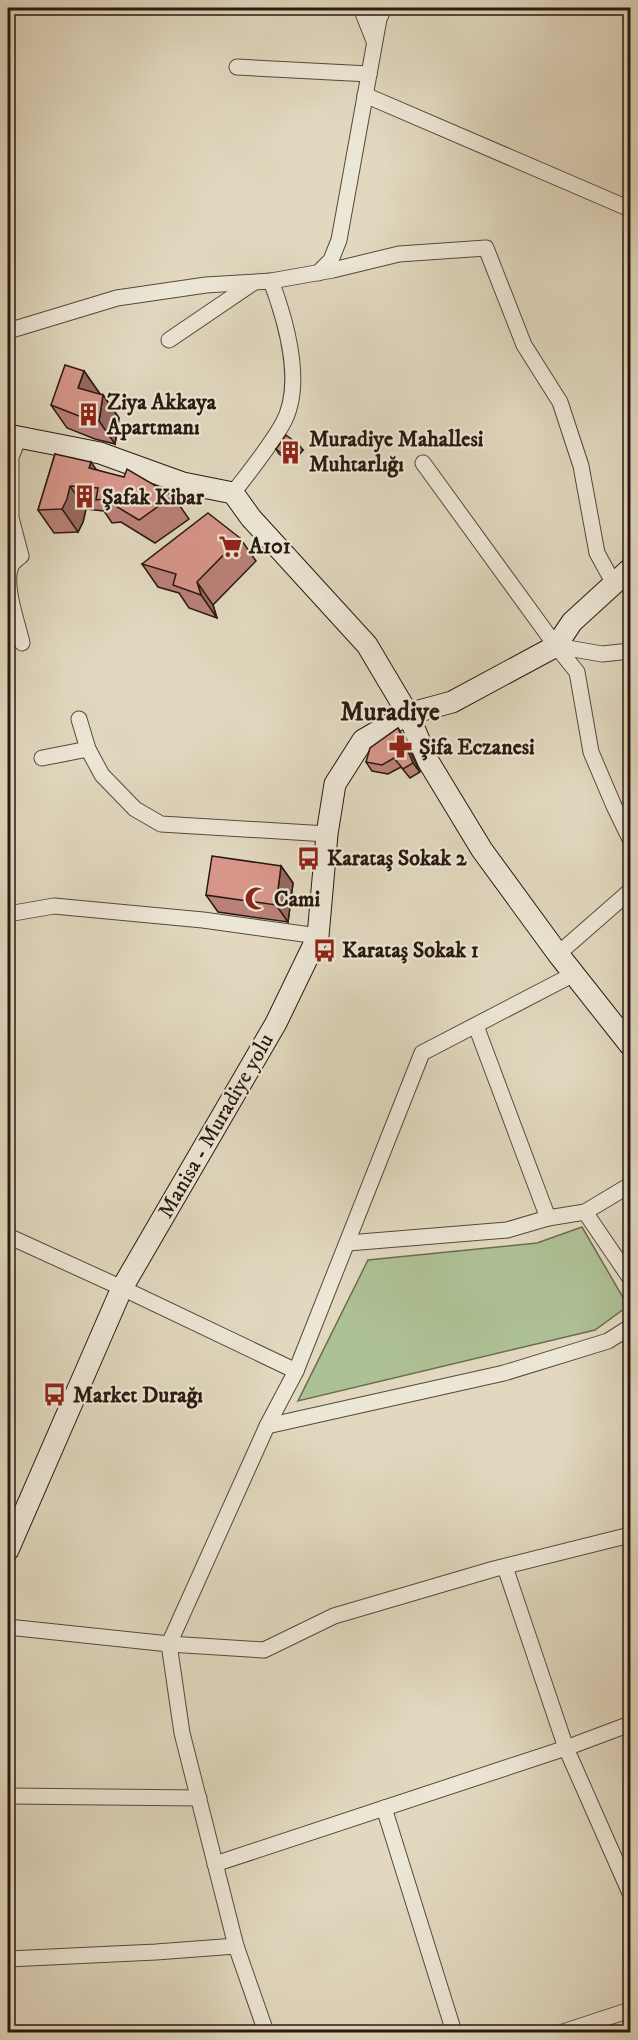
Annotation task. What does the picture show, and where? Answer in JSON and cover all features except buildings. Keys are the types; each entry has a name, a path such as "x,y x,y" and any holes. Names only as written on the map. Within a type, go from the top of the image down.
{"main road":[{"path":"13,436 99,453 183,483 233,493 251,518 367,645 408,714 428,761 482,850 558,954 630,1044"},
{"path":"556,646 573,622 630,568"},
{"name":"Manisa - Muradiye yolu","path":"8,1550 122,1288 276,1023 318,936 327,834 335,784 363,740 408,714 452,702 556,646"}],"street":[{"path":"361,8 374,42"},
{"path":"318,273 331,260 339,240 374,42 384,8"},
{"path":"237,67 369,74"},
{"path":"365,95 630,209"},
{"path":"8,331 117,298 206,285 271,281 318,273 399,254 486,248 524,345 560,402 581,466 597,554 614,584"},
{"path":"233,493 283,423 294,383 284,314 271,281"},
{"path":"169,340 252,283"},
{"path":"13,436 11,518 21,556 11,564 9,574 11,598 22,643"},
{"path":"423,463 577,672 591,752 630,840"},
{"path":"556,646 603,654 630,651"},
{"path":"79,719 88,749 102,775 135,809 161,824 327,834"},
{"path":"42,758 88,749"},
{"path":"558,954 630,891"},
{"path":"8,914 54,906 203,920 318,936"},
{"path":"267,2032 236,1946 215,1864 182,1733 169,1644 267,1425 296,1371 422,1053 574,974"},
{"path":"476,1026 548,1218"},
{"path":"348,1243 507,1230 548,1218 585,1212 630,1185"},
{"path":"585,1212 630,1278"},
{"path":"8,1236 296,1371"},
{"path":"267,1425 504,1373 608,1341 630,1327"},
{"path":"8,1627 169,1644 264,1650 334,1616 505,1566 630,1535"},
{"path":"505,1566 566,1748 630,1893"},
{"path":"215,1864 566,1748 630,1724"},
{"path":"8,1796 199,1798"},
{"path":"384,1808 454,2032"},
{"path":"8,1959 236,1946"},
{"path":"563,2032 630,2010"}],"green space":[{"path":"582,1227 628,1306 595,1330 298,1401 368,1260 537,1243"}],"place":[{"name":"Ziya Akkaya Apartmanı","path":"89,415"},
{"name":"Muradiye Mahallesi Muhtarlığı","path":"291,452"},
{"name":"Şafak Kibar","path":"84,497"},
{"name":"A101","path":"231,546"},
{"name":"Şifa Eczanesi","path":"401,747"},
{"name":"Karataş Sokak 2","path":"309,858"},
{"name":"Cami","path":"256,899"},
{"name":"Karataş Sokak 1","path":"324,950"},
{"name":"Market Durağı","path":"55,1395"}],"district":[{"name":"Muradiye","path":"390,712"}]}
